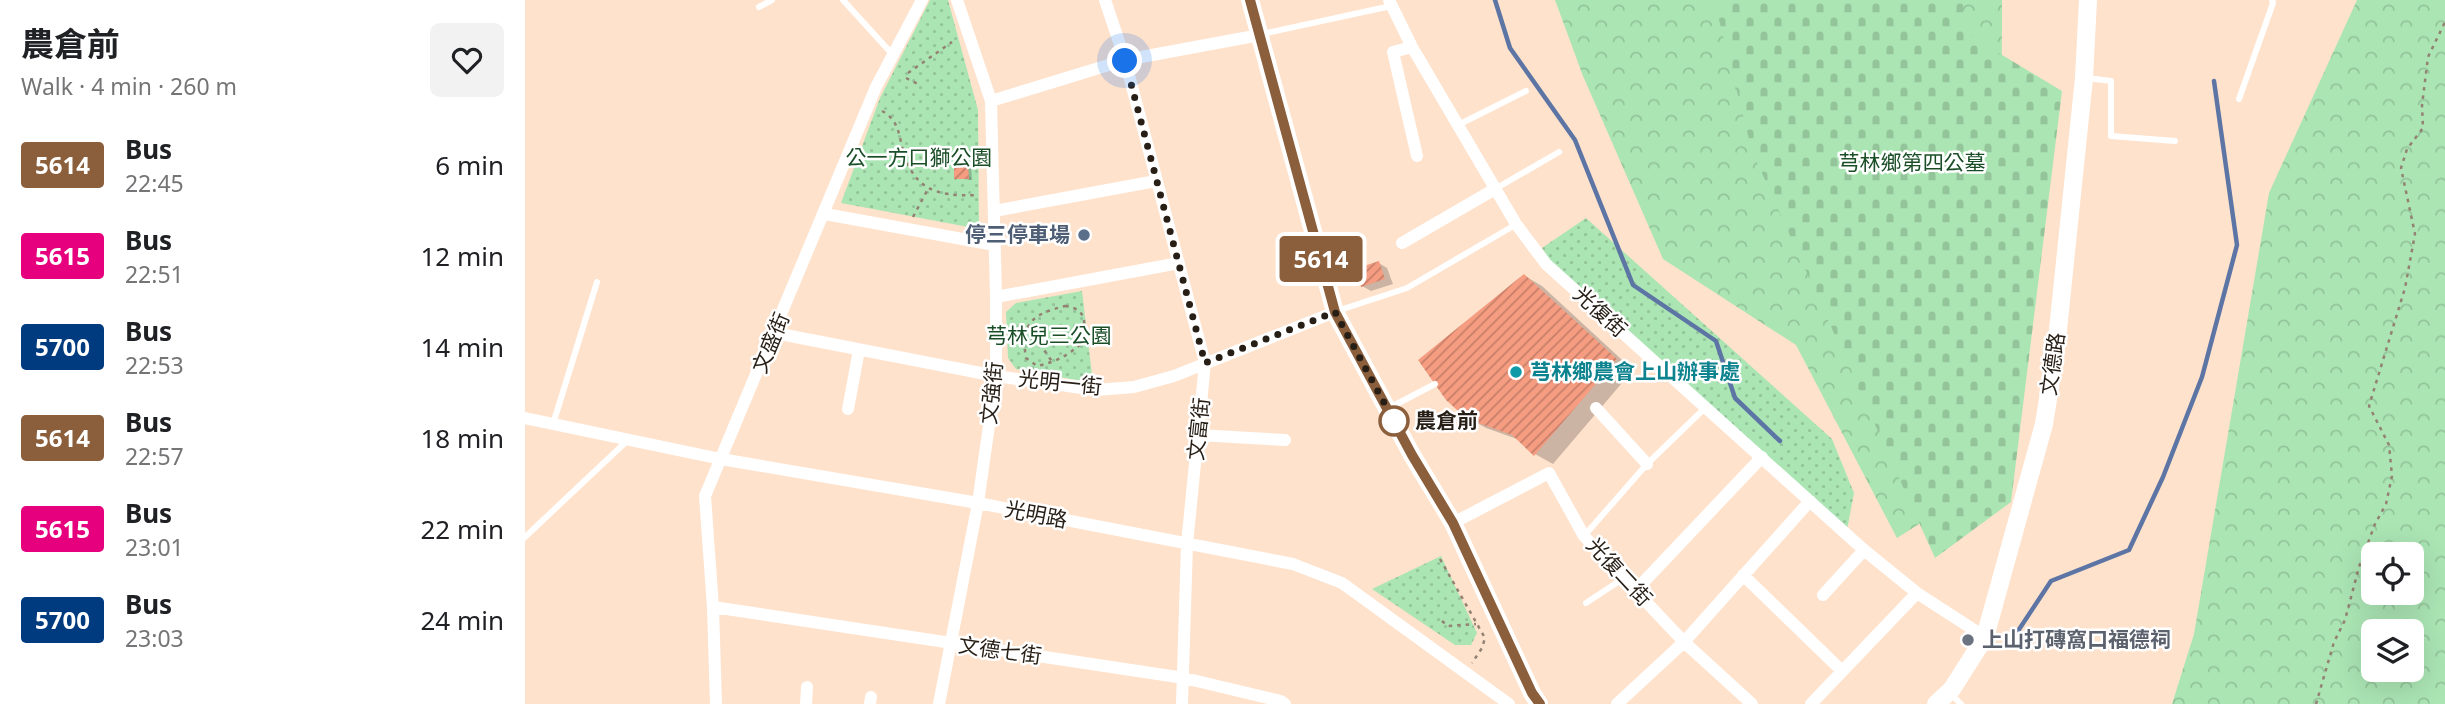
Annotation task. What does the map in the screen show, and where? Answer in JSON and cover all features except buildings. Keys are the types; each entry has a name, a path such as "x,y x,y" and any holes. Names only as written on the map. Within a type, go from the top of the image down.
{"main road":[{"path":"1251,0 1335,312 1453,523 1539,704"},
{"name":"文德路","path":"1948,700 1985,637 2044,424 2056,349 2084,78 2088,0"}],"street":[{"name":"文盛街","path":"716,704 713,607 705,496 869,105 922,0"},
{"name":"文強街","path":"939,704 978,503 996,376 991,101 957,0"},
{"name":"文富街","path":"1104,0 1125,61 1205,363 1187,544 1182,704"},
{"name":"光復街","path":"1390,3 1412,47 1516,225 1546,264 1864,550 1917,593 1985,637"},
{"path":"991,101 1125,61 1260,35"},
{"path":"1412,47 1393,52 1417,156"},
{"path":"994,211 1156,181"},
{"path":"1402,243 1495,189"},
{"path":"825,214 995,245"},
{"path":"996,297 1179,263"},
{"name":"光明一街","path":"775,333 996,376 1096,390 1134,387 1174,376 1335,312"},
{"path":"849,409 859,350"},
{"path":"1596,408 1647,464"},
{"name":"光明路","path":"525,418 721,459 978,503 1293,564 1342,583 1509,704"},
{"path":"1198,435 1285,440"},
{"path":"1636,590 1762,457"},
{"name":"光復二街","path":"1453,523 1549,473 1584,536 1684,642 1752,704"},
{"path":"1617,704 1684,642 1810,501"},
{"path":"1823,595 1864,550"},
{"path":"1743,575 1842,671"},
{"path":"1811,704 1917,593"},
{"name":"文德七街","path":"713,607 1184,678 1285,704"},
{"path":"806,704 807,687"}],"lane":[{"path":"759,7 772,0"},
{"path":"843,0 893,55"},
{"path":"2239,99 2272,0"},
{"path":"1260,35 1390,3"},
{"path":"2084,78 2111,81 2111,136 2175,141"},
{"path":"1458,125 1526,91"},
{"path":"1495,189 1559,152"},
{"path":"1335,312 1407,288 1516,225"},
{"path":"553,424 597,282"},
{"path":"1388,409 1435,384"},
{"path":"1584,536 1647,464 1706,407"},
{"path":"525,537 628,440"},
{"path":"1586,603 1624,579"}],"path":[{"path":"2316,704 2334,642 2345,620 2359,567 2375,524 2386,504 2392,476 2389,445 2369,407 2405,288 2415,234 2401,168 2407,149 2423,128 2428,57 2445,22"},
{"path":"908,73 952,42"},
{"path":"906,78 918,84"},
{"path":"869,105 888,114 897,124 904,156 913,176 927,189 941,194 993,195"},
{"path":"907,229 927,189"},
{"path":"1065,306 1076,308 1082,314 1085,325 1083,342 1069,355 1053,363 1037,366 1026,358 1023,339 1028,326 1045,311 1065,306"},
{"path":"1023,339 1040,344 1053,363"},
{"path":"1440,559 1485,638 1482,648 1465,672"},
{"path":"1443,621 1448,626 1476,624"}],"green space":[{"name":"公一方口獅公園","path":"930,0 948,0 978,110 979,229 841,203 880,98"},
{"name":"芎林鄉第四公墓","path":"1555,0 2002,0 2001,314 1962,497 1897,538 1796,345 1663,259 1583,76"},
{"name":"芎林鄉第四公墓","path":"1714,0 1963,0 1964,32 2062,91 2011,502 1935,558 1752,151"},
{"path":"2357,0 2445,0 2445,704 2172,704 2194,634 2269,193"},
{"path":"1586,218 1832,439 1854,493 1847,530 1553,265 1542,248"},
{"name":"芎林兒三公園","path":"1082,291 1093,383 1016,369 1008,358 1006,312 1016,303"},
{"path":"1441,556 1477,633 1471,645 1455,645 1372,589"}],"waterway":[{"path":"1495,0 1510,48 1575,140 1633,285 1716,341 1735,398 1780,441"},
{"path":"2014,637 2051,581 2129,550 2163,477 2202,377 2237,245 2214,81"}],"bus line":[{"name":"5614","path":"1250,0 1335,312 1412,455 1453,523 1532,693 1540,704"}],"place":[{"name":"停三停車場","path":"1084,235"},
{"name":"芎林鄉農會上山辦事處","path":"1516,372"},
{"name":"農倉前","path":"1394,421"},
{"name":"上山打磚窩口福德祠","path":"1968,640"}],"route":[{"path":"1125,61 1205,363 1335,312 1400,432 1394,421"}]}
